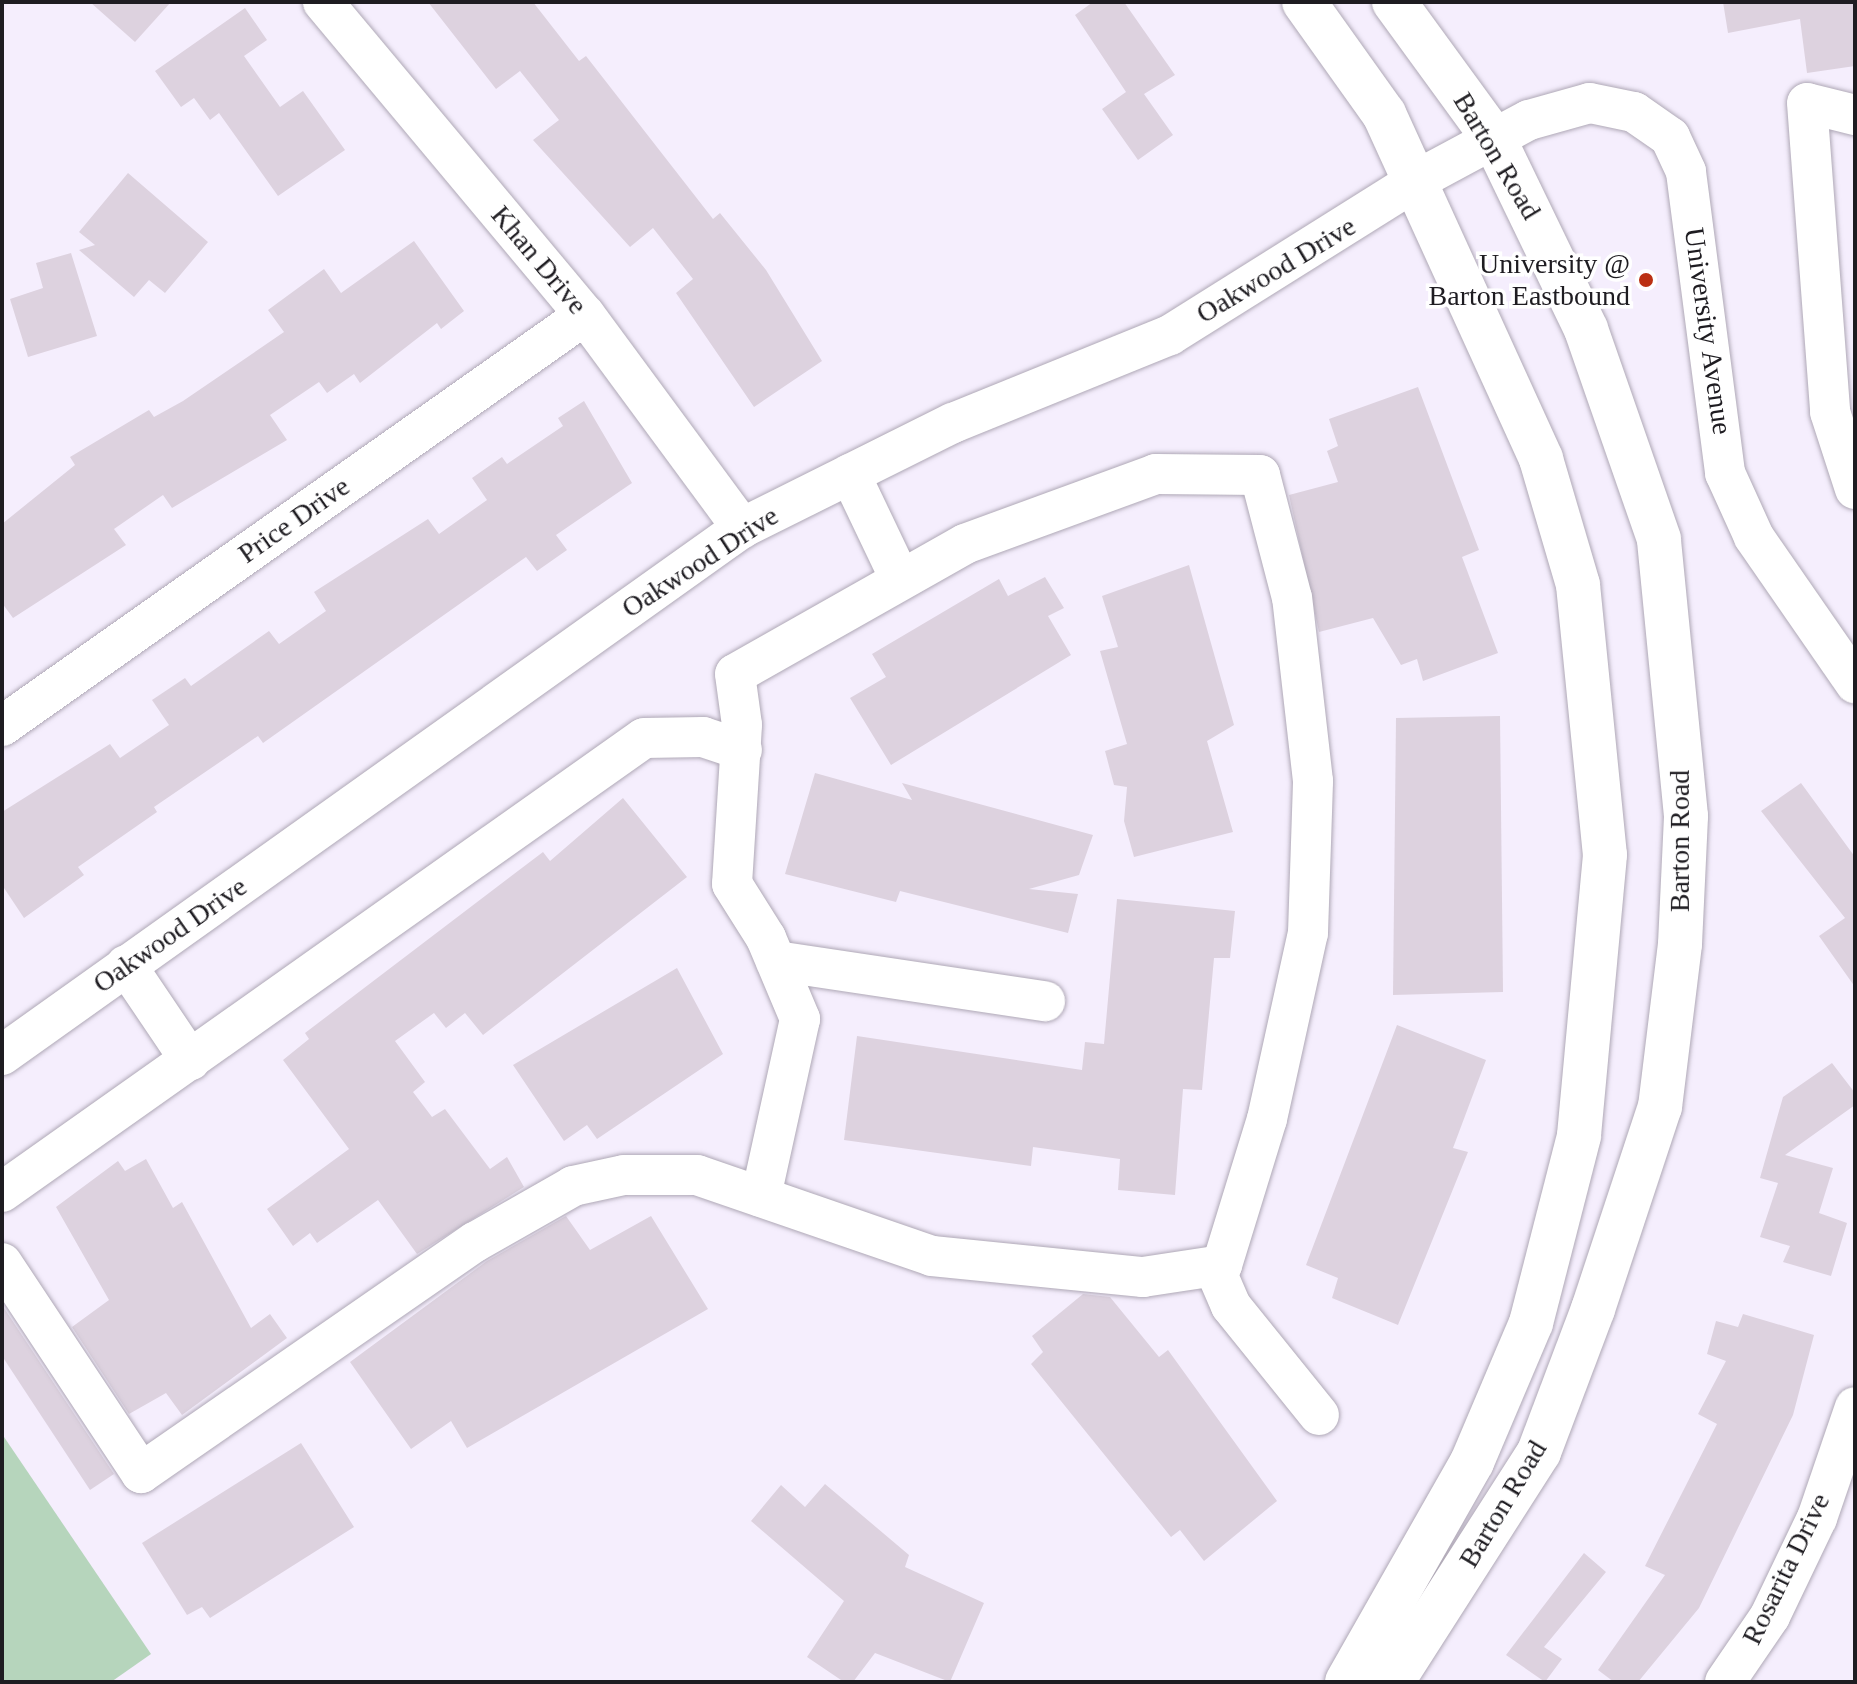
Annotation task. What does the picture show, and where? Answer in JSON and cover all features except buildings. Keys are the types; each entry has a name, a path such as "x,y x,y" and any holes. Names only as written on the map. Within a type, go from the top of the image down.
{"main road":[{"name":"Barton Road","path":"1304,2 1384,114 1417,180 1541,459 1578,585 1603,886 1579,1136 1531,1323 1472,1462 1347,1682"},
{"name":"Barton Road","path":"1392,1682 1539,1452 1660,1107 1680,944 1686,816 1659,539 1586,329 1494,139 1397,3"}],"street":[{"name":"Khan Drive","path":"323,2 585,315 742,528"},
{"name":"University Avenue","path":"1494,139 1590,103 1634,112 1670,137 1686,172 1725,473 1754,537 1855,683"},
{"path":"1855,115 1807,103 1830,412 1855,489"},
{"name":"Oakwood Drive","path":"6,1044 126,965 742,528 953,423 1170,335 1417,180 1494,139"},
{"name":"Price Drive","path":"2,726 585,315"},
{"path":"850,474 900,579"},
{"path":"761,1197 800,1019 776,961 732,884 742,750 735,674 965,544 1156,474 1260,475 1292,598 1313,781 1308,933 1267,1119 1215,1269 1231,1306 1319,1415"},
{"path":"2,1192 644,738 703,737 742,750"},
{"path":"776,961 1045,1001"},
{"path":"126,965 190,1060"},
{"path":"2,1263 141,1473 475,1242 573,1186 624,1175 697,1175 932,1256 1143,1277 1215,1269"},
{"name":"Rosarita Drive","path":"1725,1682 1770,1616 1817,1518 1855,1407"}],"green space":[{"path":"2,1434 151,1654 111,1682 2,1682"}],"place":[{"name":"University @ Barton Eastbound","path":"1646,280"}]}
